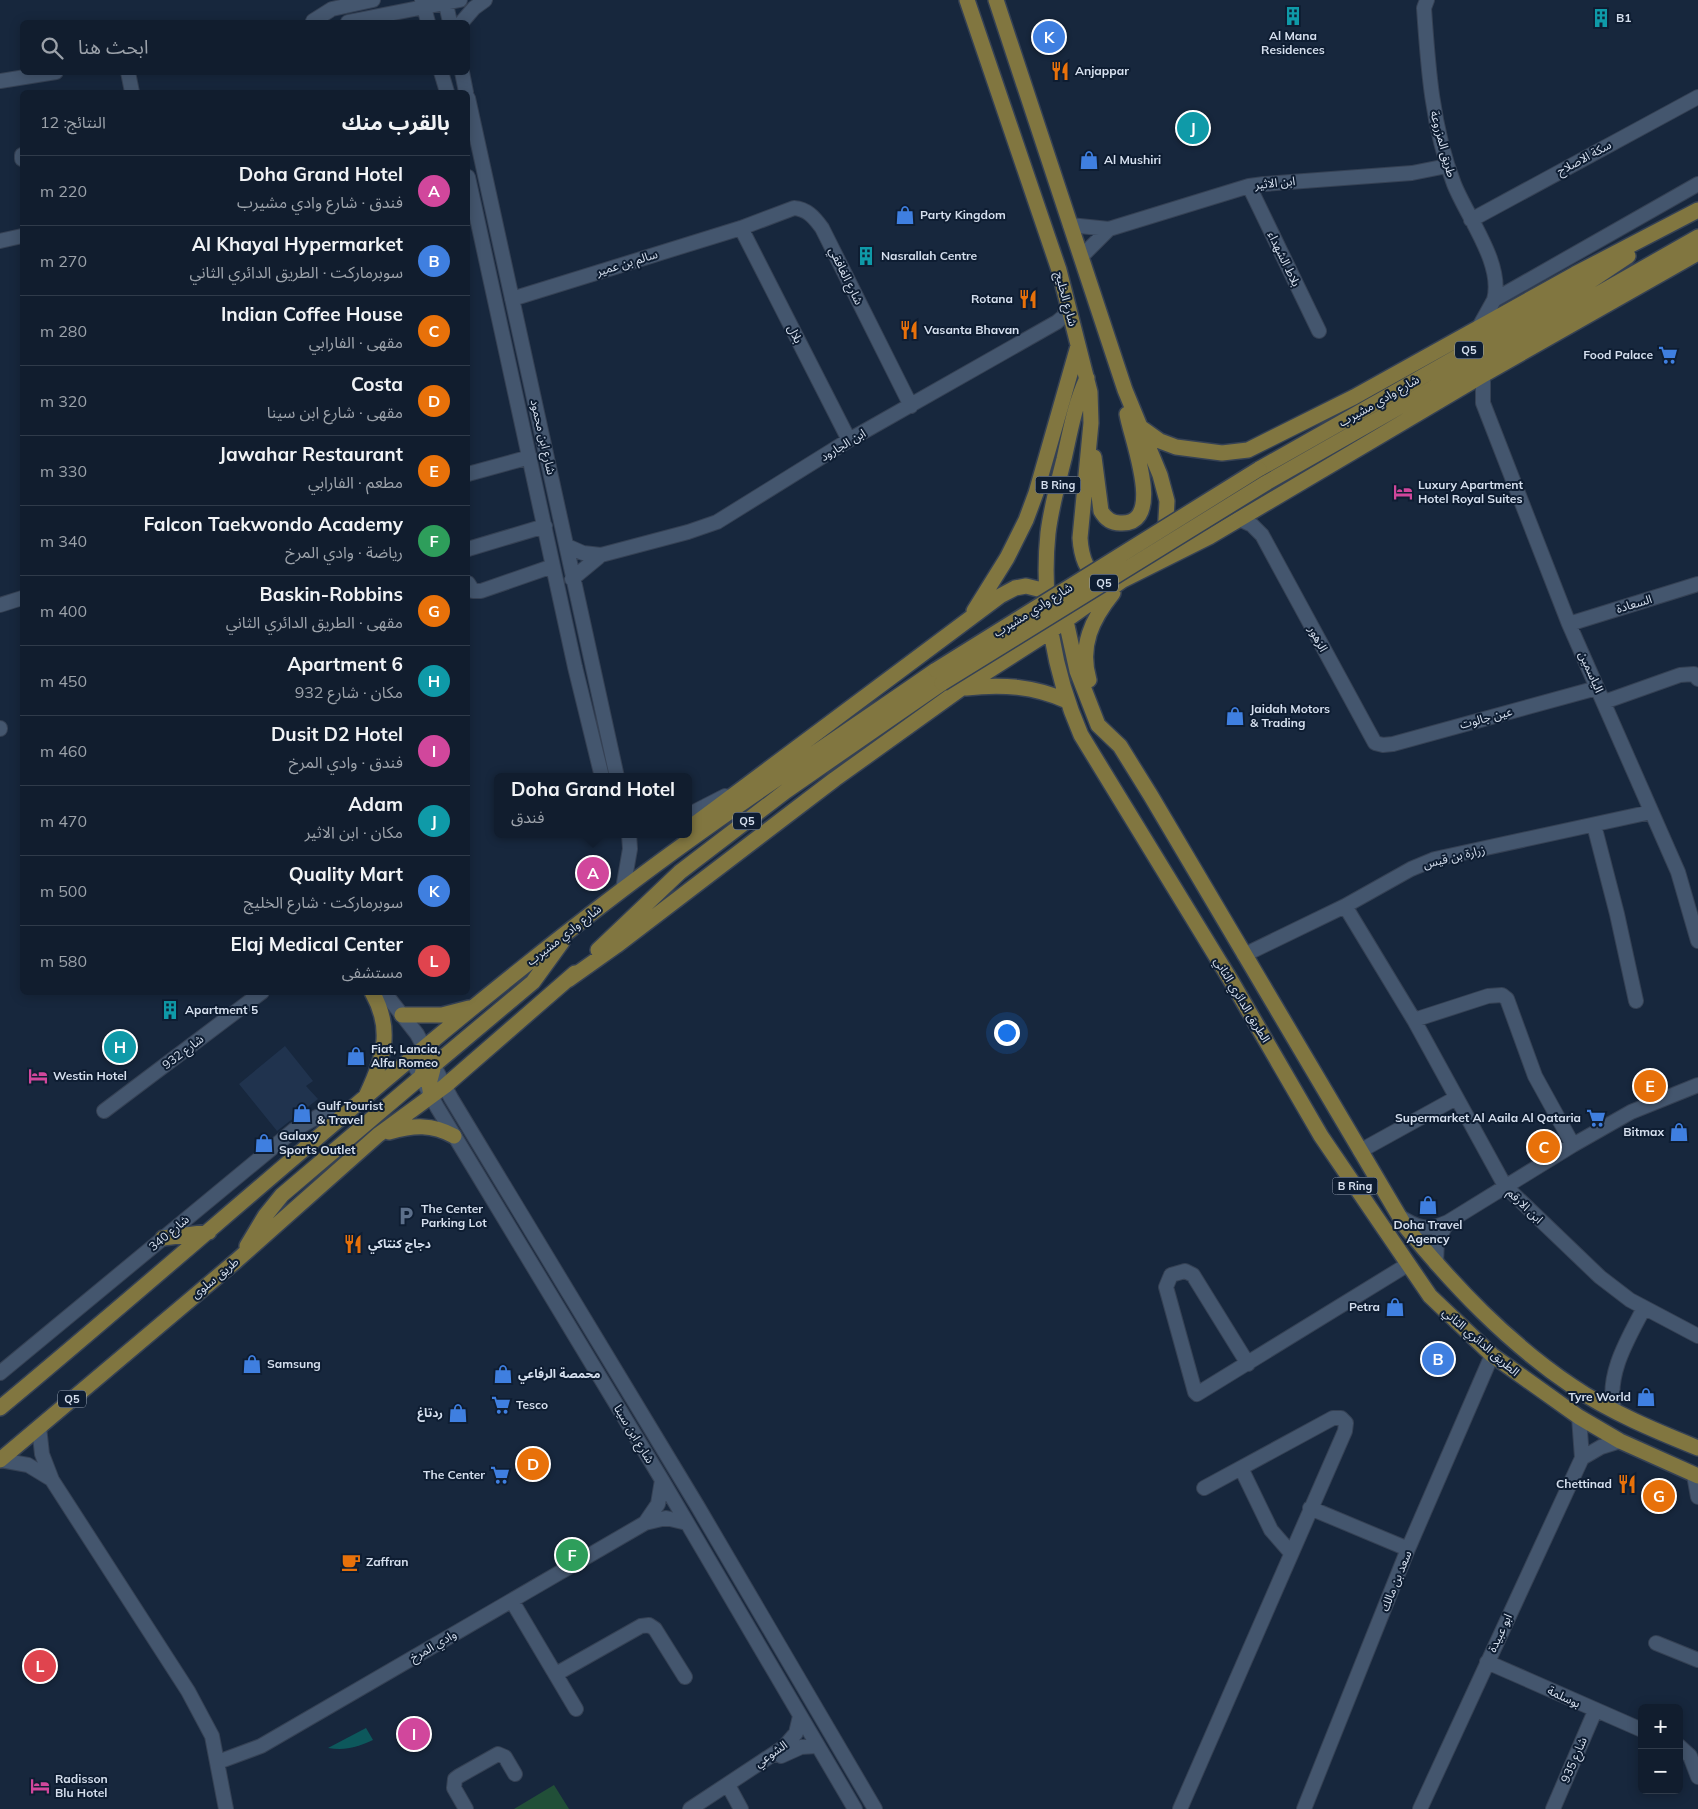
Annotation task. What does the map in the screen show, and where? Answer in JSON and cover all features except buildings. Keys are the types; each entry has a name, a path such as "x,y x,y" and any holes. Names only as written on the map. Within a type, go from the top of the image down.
{"main road":[{"name":"شارع الخليج","path":"967,0 1059,270 1087,378 1092,405 1080,530 1081,548 1089,569 1097,579 1106,582 1123,580"},
{"name":"شارع الخليج","path":"996,0 1125,390 1156,462 1167,501 1164,542 1155,563"},
{"name":"شارع وادي مشيرب","path":"1139,426 1160,441 1176,447 1222,453 1248,450 1354,397 1479,327 1698,210"},
{"name":"شارع وادي مشيرب","path":"425,1048 623,889 939,677 1263,476 1586,284 1653,239 1673,223"},
{"name":"شارع وادي مشيرب","path":"1263,476 1368,423 1698,238"},
{"name":"شارع وادي مشيرب","path":"568,980 616,946 835,778 962,688 1066,621 1123,580 1239,520 1483,374 1698,253"},
{"path":"969,618 1007,558 1026,520 1036,493 1079,343"},
{"name":"الطريق الدائري الثاني","path":"1087,378 1077,402 1050,521 1046,566 1047,594 1055,653 1067,701 1081,735 1233,984 1321,1136 1407,1265 1430,1296 1492,1355 1579,1417 1620,1441 1696,1475"},
{"path":"1091,423 1099,507 1103,515 1113,522 1129,522 1142,510 1145,492 1128,419 1125,390"},
{"path":"1120,746 1093,694 1088,677 1085,650 1088,634 1097,615 1123,580"},
{"path":"692,826 969,618 1015,588 1032,586 1047,594"},
{"name":"الطريق الدائري الثاني","path":"1047,594 1055,600 1066,621 1071,648 1083,690 1098,725 1120,746 1398,1216 1436,1264 1474,1305 1530,1355 1573,1387 1614,1409 1698,1448"},
{"path":"1055,653 1062,646 1071,648"},
{"name":"شارع وادي مشيرب","path":"431,1096 568,980 646,902 680,872 939,677"},
{"path":"962,688 1013,686 1036,690 1067,701"},
{"path":"623,889 649,860 676,838"},
{"path":"431,1096 430,1077 434,1065 533,982 570,930"},
{"path":"365,1098 378,1068 384,1040 384,1021 380,1006 374,995"},
{"path":"402,1015 442,1015 475,1006"},
{"path":"243,1254 265,1216 282,1195 420,1078 426,1063 425,1048"},
{"name":"Q5","path":"0,1408 425,1048"},
{"name":"طريق سلوى","path":"0,1460 243,1254 378,1135 431,1096"},
{"path":"378,1135 404,1128 421,1126 433,1127 454,1136"},
{"path":"163,1238 209,1232"}],"street":[{"path":"317,20 332,9 373,0"},
{"path":"464,20 474,8 485,0"},
{"path":"356,20 423,3 450,1 450,20"},
{"path":"423,3 427,20"},
{"name":"طريق المزروعة","path":"1423,3 1432,99 1448,166 1495,272 1497,286 1494,300"},
{"path":"0,81 37,75"},
{"path":"129,75 132,90"},
{"path":"443,75 446,90"},
{"path":"463,75 466,90"},
{"name":"سكة الاصلاح","path":"1471,220 1698,97"},
{"name":"شارع ابن محمود","path":"470,107 616,773"},
{"name":"ابن الاثير","path":"1070,225 1109,229 1249,186 1412,173 1448,166"},
{"path":"1479,327 1494,300 1698,184"},
{"name":"شارع ابن محمود","path":"470,186 601,773"},
{"name":"بلاط الشهداء","path":"1249,186 1319,331"},
{"name":"شارع الغافقي","path":"741,228 794,208 801,209 817,221 911,406"},
{"name":"سالم بن عمير","path":"512,299 741,228"},
{"name":"بلال","path":"741,228 850,440"},
{"name":"ابن الاثير","path":"1081,257 1109,229"},
{"path":"0,241 20,236"},
{"path":"1495,272 1524,282"},
{"name":"ابن الجارود","path":"567,546 583,553 601,555 688,532 717,522 850,440 1057,322 1064,316 1068,305"},
{"name":"الياسمين","path":"1483,374 1483,403 1570,624 1678,872 1698,941"},
{"path":"1461,388 1483,403"},
{"path":"470,473 530,457"},
{"name":"الزهور","path":"1260,508 1262,535"},
{"name":"الزهور","path":"1239,520 1252,526 1262,535 1375,743"},
{"path":"470,548 545,526"},
{"name":"ابن الجارود","path":"572,579 601,555"},
{"path":"470,586 473,592 481,591 554,566"},
{"name":"السعادة","path":"1570,624 1698,584"},
{"path":"0,605 20,599"},
{"path":"1604,702 1680,675 1694,674 1698,679"},
{"name":"عين جالوت","path":"1375,743 1383,745 1393,744 1597,688"},
{"path":"692,812 743,786"},
{"name":"زرارة بن قيس","path":"1244,955 1345,906 1411,869 1435,859 1651,812"},
{"path":"1594,825 1617,914 1636,1001"},
{"path":"623,889 630,849 629,838"},
{"name":"ابن الارقم","path":"1345,906 1414,1020 1505,1186 1600,1277 1644,1308 1698,1336"},
{"name":"شارع 932","path":"104,1111 258,995"},
{"name":"شارع ابن سينا","path":"386,995 425,1048 445,1086 698,1507 875,1809"},
{"path":"1414,1020 1488,996 1502,995 1507,999 1535,1076 1573,1145"},
{"name":"شارع ابن سينا","path":"411,1059 454,1136 662,1480 855,1809"},
{"path":"1398,1216 1410,1223 1426,1228 1434,1228 1448,1222 1573,1145 1631,1112 1698,1085"},
{"path":"1360,1151 1456,1098"},
{"name":"شارع 340","path":"0,1373 302,1125 317,1117 347,1114"},
{"path":"1436,1264 1437,1240 1448,1222"},
{"path":"1248,1364 1193,1275 1184,1271 1171,1274 1166,1288 1195,1392 1200,1394 1407,1265"},
{"path":"1614,1409 1611,1392 1614,1376 1628,1339 1644,1308"},
{"name":"سعد بن مالك","path":"1304,1809 1408,1549 1492,1355"},
{"name":"ابو عبيدة","path":"1423,1808 1487,1662 1582,1458 1579,1417"},
{"path":"1180,1809 1346,1427 1341,1418 1333,1418 1204,1488"},
{"path":"38,1427 42,1454 52,1480 196,1704 212,1736 226,1809"},
{"path":"1582,1458 1601,1447 1620,1441"},
{"path":"0,1460 28,1465 52,1480"},
{"path":"1241,1468 1271,1530 1291,1553"},
{"path":"1696,1475 1698,1497"},
{"name":"وادي المرخ","path":"645,1523 658,1504 662,1480"},
{"path":"1310,1508 1408,1549"},
{"name":"وادي المرخ","path":"218,1762 261,1746 645,1523 666,1518 687,1523"},
{"path":"512,1601 576,1709"},
{"path":"556,1674 641,1626 649,1624 655,1629 685,1677"},
{"path":"1656,1643 1698,1660"},
{"name":"بوسلمة","path":"1487,1662 1638,1728"},
{"name":"شارع 935","path":"1553,1809 1595,1711"},
{"name":"الشوعي","path":"729,1785 739,1775 790,1741 796,1733 800,1716"},
{"name":"الشوعي","path":"690,1809 794,1749 817,1746"},
{"path":"1682,1749 1690,1756 1698,1777"},
{"path":"466,1809 454,1788 459,1776 498,1754 504,1757 515,1774"},
{"path":"729,1785 741,1809"}],"shaded area":[{"name":"Gulf Tourist & Travel","path":"285,1046 313,1081 306,1086 318,1099 277,1131 239,1084"},
{"path":"366,1728 373,1740 351,1748 328,1748"},
{"path":"554,1785 569,1809 514,1809"}],"place":[{"name":"Al Mana Residences","path":"1293,16"},
{"name":"B1","path":"1601,18"},
{"name":"Quality Mart","path":"1049,37"},
{"name":"Anjappar","path":"1060,71"},
{"name":"Adam","path":"1193,128"},
{"name":"Al Mushiri","path":"1089,160"},
{"name":"Party Kingdom","path":"905,215"},
{"name":"Nasrallah Centre","path":"866,256"},
{"name":"Rotana","path":"1028,299"},
{"name":"Vasanta Bhavan","path":"909,330"},
{"name":"Food Palace","path":"1668,355"},
{"name":"Luxury Apartment Hotel Royal Suites","path":"1403,492"},
{"name":"Jaidah Motors & Trading","path":"1235,716"},
{"name":"Doha Grand Hotel","path":"593,873"},
{"name":"Apartment 5","path":"170,1010"},
{"name":"Apartment 6","path":"120,1047"},
{"name":"Fiat, Lancia, Alfa Romeo","path":"356,1056"},
{"name":"Westin Hotel","path":"38,1076"},
{"name":"Jawahar Restaurant","path":"1650,1086"},
{"name":"Gulf Tourist & Travel","path":"302,1113"},
{"name":"Supermarket Al Aaila Al Qataria","path":"1596,1118"},
{"name":"Bitmax","path":"1679,1132"},
{"name":"Galaxy Sports Outlet","path":"264,1143"},
{"name":"Indian Coffee House","path":"1544,1147"},
{"name":"Doha Travel Agency","path":"1428,1205"},
{"name":"The Center Parking Lot","path":"406,1216"},
{"name":"دجاج كنتاكي","path":"353,1244"},
{"name":"Petra","path":"1395,1307"},
{"name":"Al Khayal Hypermarket","path":"1438,1359"},
{"name":"Samsung","path":"252,1364"},
{"name":"محمصة الرفاعي","path":"503,1374"},
{"name":"Tyre World","path":"1646,1397"},
{"name":"Tesco","path":"501,1405"},
{"name":"ردتاغ","path":"458,1413"},
{"name":"Costa","path":"533,1464"},
{"name":"The Center","path":"500,1475"},
{"name":"Chettinad","path":"1627,1484"},
{"name":"Baskin-Robbins","path":"1659,1496"},
{"name":"Falcon Taekwondo Academy","path":"572,1555"},
{"name":"Zaffran","path":"351,1562"},
{"name":"Elaj Medical Center","path":"40,1666"},
{"name":"Dusit D2 Hotel","path":"414,1734"},
{"name":"Radisson Blu Hotel","path":"40,1786"}]}
